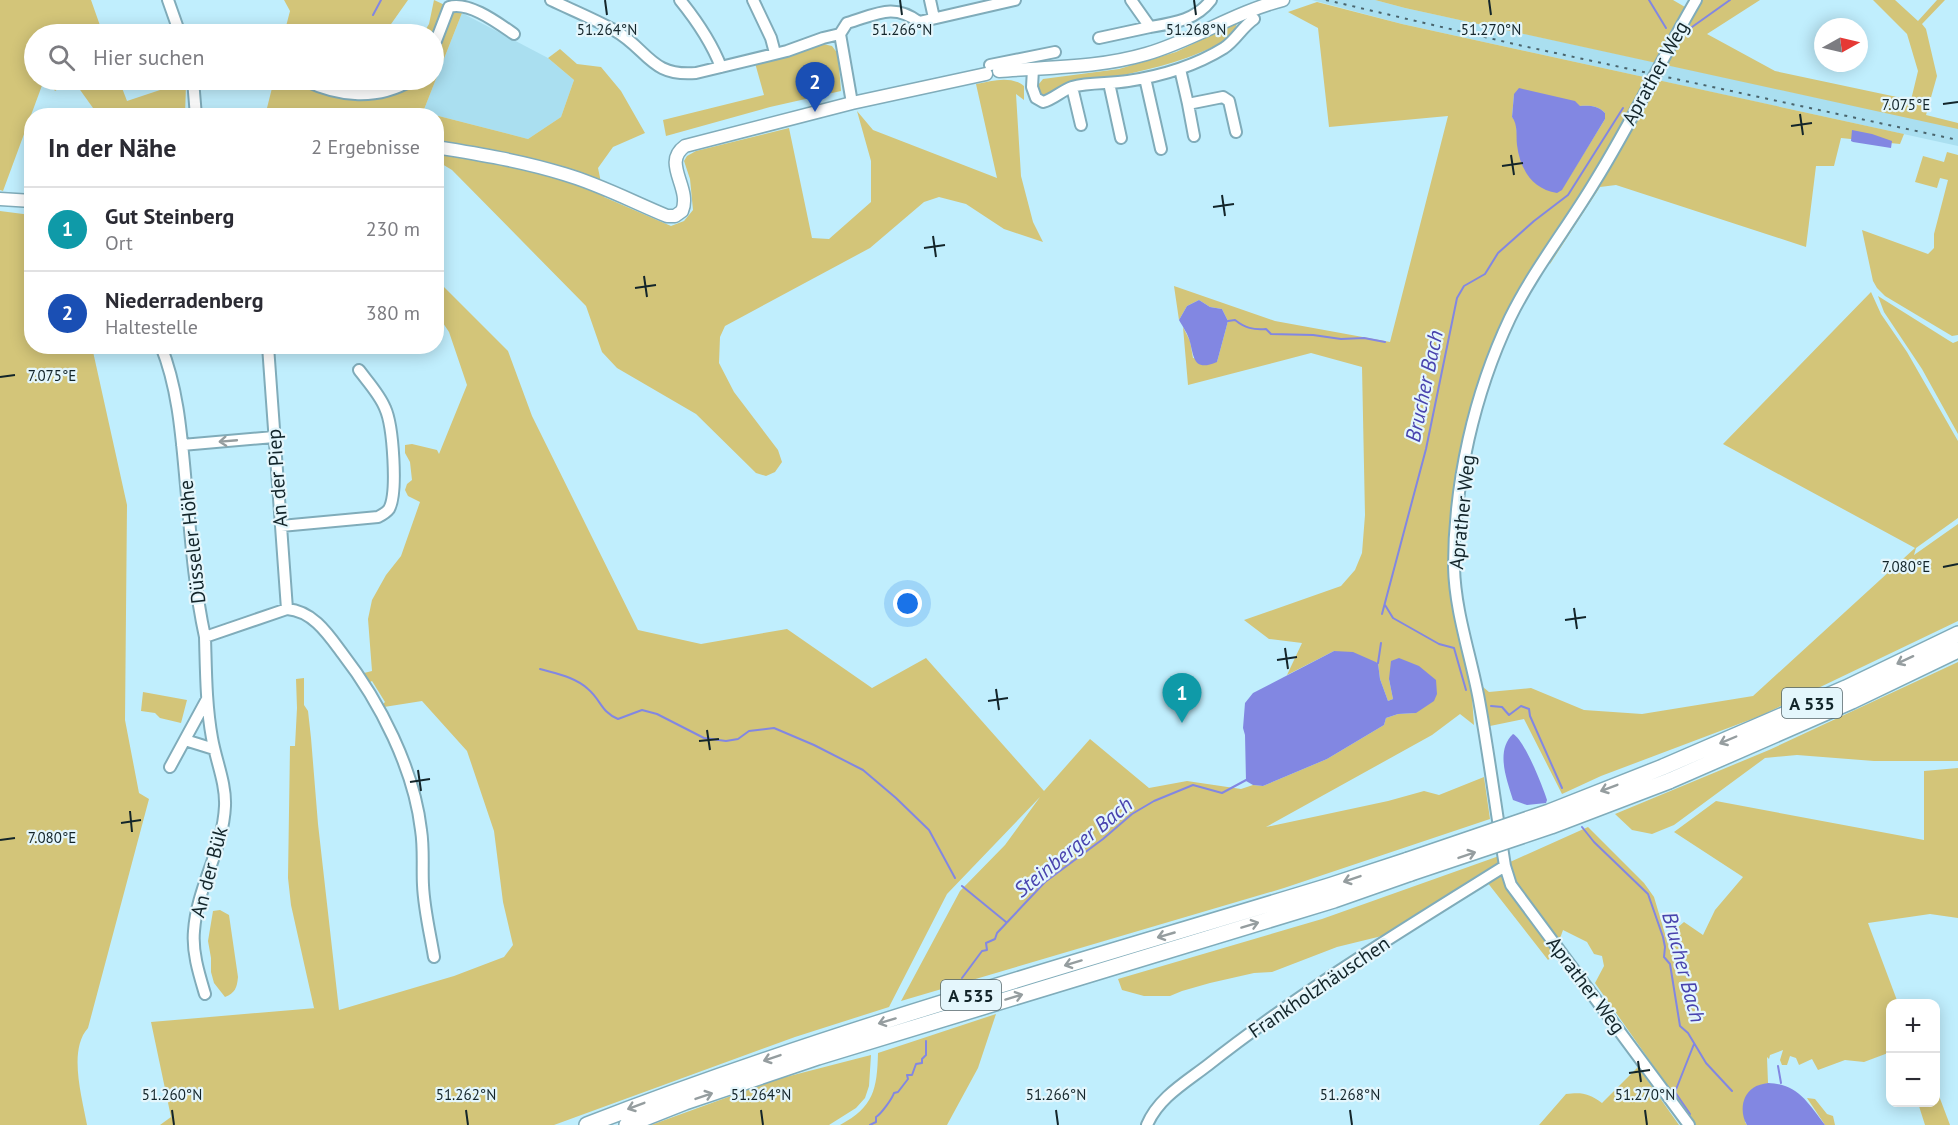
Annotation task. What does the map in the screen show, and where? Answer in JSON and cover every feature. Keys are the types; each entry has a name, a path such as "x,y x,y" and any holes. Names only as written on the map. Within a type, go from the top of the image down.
{"highway":[{"name":"A 535","path":"1666,774 1958,634"},
{"name":"A 535","path":"587,1125 681,1089 1131,953 1329,886 1410,867 1549,812 1666,774 1852,701 1958,650"},
{"name":"A 535","path":"627,1125 815,1050"}],"main road":[{"path":"444,148 566,174 667,216 675,216 682,211 685,199 675,168 675,157 678,151 685,146 994,68 1033,69 1088,66 1146,54 1197,35 1240,13 1283,0"},
{"path":"0,199 24,200"}],"street":[{"path":"168,0 176,24"},
{"path":"551,0 614,30 646,57 669,72 681,74 696,73 840,34 847,23 891,5 919,22 1015,0"},
{"path":"680,0 713,46 721,66"},
{"path":"753,0 771,38 775,53"},
{"path":"930,0 934,18"},
{"path":"1131,0 1150,27"},
{"path":"1099,38 1178,22 1198,13 1212,0"},
{"name":"Aprather Weg","path":"1689,1125 1511,885 1505,866 1479,700 1456,588 1456,530 1462,478 1480,399 1511,317 1526,289 1595,182 1696,0"},
{"path":"441,24 449,7 456,5 488,17 514,34"},
{"path":"1033,69 1032,87 1036,98 1043,102 1051,100 1072,87 1145,78 1180,69 1226,46 1236,38 1245,25 1254,19"},
{"path":"840,34 852,103"},
{"path":"994,68 1055,52"},
{"path":"1180,69 1194,136"},
{"path":"1145,78 1161,149"},
{"path":"1109,83 1121,138"},
{"path":"1072,87 1081,125"},
{"path":"195,90 196,108"},
{"path":"330,90 353,94 393,90"},
{"path":"1188,104 1223,97 1229,101 1236,132"},
{"name":"Düsseler Höhe","path":"164,354 175,390 196,588 205,637"},
{"name":"An der Piep","path":"268,354 287,609"},
{"path":"280,526 378,517 389,508 394,483 389,419 380,399 359,370"},
{"path":"182,445 274,437"},
{"path":"205,637 287,609 311,617 348,660 379,711 411,783 421,829 424,897 434,957"},
{"name":"An der Bük","path":"205,637 207,699 225,804 222,834 199,906 194,933 199,972 205,994"},
{"path":"170,767 207,699"},
{"path":"185,740 214,749"},
{"name":"Frankholzhäuschen","path":"1147,1125 1156,1108 1165,1099 1273,1017 1335,974 1505,866"}],"shaded area":[{"path":"0,0 91,0 99,24 24,24 24,90 40,90 34,108 24,108 24,134 3,191 0,190"},
{"path":"284,0 408,0 391,24 287,24 290,11"},
{"path":"434,0 462,13 444,59 444,24 429,24"},
{"path":"1312,0 1375,0 1958,128 1958,146 1402,24"},
{"path":"1375,0 1673,0 1685,7 1693,0 1760,0 1707,34 1775,71 1911,100 1918,71 1907,34 1873,0 1895,0 1918,21 1937,0 1945,0 1922,24 1926,29 1937,76 1926,115 1958,123 1958,129 1405,8"},
{"path":"1317,2 1402,24 1904,134 1900,144 1841,138 1834,166 1816,166 1806,247 1616,185 1600,187 1550,264 1552,237 1502,321 1467,426 1449,570 1471,683 1474,725 1460,714 1432,735 1266,827 1424,791 1439,795 1484,777 1490,819 1284,888 901,1001 960,891 1005,845 1040,797 947,894 889,1007 795,1037 554,1125 160,1125 171,1117 151,1022 316,1008 314,1008 291,905 288,878 290,746 295,746 296,679 304,678 304,705 308,711 339,1010 454,976 504,957 513,945 503,902 494,831 467,751 422,701 384,707 385,702 364,673 372,671 368,619 372,600 386,575 401,556 420,502 408,496 405,490 407,484 412,480 405,445 412,444 437,450 439,454 467,385 449,332 444,324 444,287 508,351 532,416 638,630 701,644 787,629 872,688 926,658 1044,791 1090,739 1149,788 1187,781 1241,789 1253,785 1263,786 1327,759 1384,725 1386,718 1398,714 1416,713 1389,679 1393,699 1388,701 1380,679 1378,663 1334,651 1287,675 1302,643 1269,639 1244,620 1341,586 1355,570 1362,553 1365,515 1362,367 1311,353 1188,385 1183,327 1190,341 1193,358 1217,362 1228,321 1222,309 1210,307 1199,300 1187,306 1179,320 1174,286 1275,321 1390,342 1448,116 1329,127 1318,28 1288,12","holes":["1514,94 1590,106 1605,113 1605,119 1562,189 1518,146 1516,122 1512,117"]},
{"path":"462,13 548,58 574,80 561,117 528,139 444,117 444,108 425,108 432,90 444,90 444,59"},
{"path":"1237,23 1233,36 1207,50 1180,60 1124,75 1078,80 1045,97 1040,94 1038,85 1043,79 1119,69 1176,52"},
{"path":"823,44 832,46 838,54 841,91 770,107 666,136 663,120 764,95 755,63 787,57"},
{"path":"560,49 577,64 601,67 621,91 645,133 613,147 598,168 604,197 671,226 684,221 693,210 690,179 684,161 687,156 696,151 789,128 812,238 829,239 871,202 871,161 857,111 873,130 997,178 976,84 1007,80 1024,86 1024,100 1016,94 1021,176 1033,222 1043,242 1004,229 966,204 939,197 924,202 870,248 725,326 720,337 719,363 734,392 778,450 782,462 775,472 766,476 756,473 696,414 617,368 602,352 586,306 452,170 444,165 444,117 528,139 561,117 574,80 548,58"},
{"path":"80,90 123,90 127,101 160,90 186,90 185,108 93,108"},
{"path":"272,90 432,90 425,108 267,108"},
{"path":"1947,152 1958,155 1958,335 1952,336 1885,296 1877,288 1873,281 1862,230 1928,254 1934,248 1934,234 1948,180 1940,178 1937,188 1915,182 1923,156 1944,162"},
{"path":"0,211 24,214 24,354 94,354 127,505 125,720 139,793 149,799 88,1028 79,1048 78,1074 87,1125 0,1125"},
{"path":"1871,292 1881,314 1907,352 1958,441 1958,518 1916,548 1914,555 1958,524 1958,621 1760,716 1601,776 1562,794 1524,719 1490,726 1483,687 1489,692 1531,688 1584,710 1642,714 1753,696 1915,548 1723,444"},
{"path":"1878,296 1953,343 1958,341 1958,434 1922,369 1884,312"},
{"path":"1958,662 1958,761 1874,761 1797,755 1765,758 1674,825 1652,834 1632,830 1615,814 1769,750"},
{"path":"143,692 187,700 181,723 160,718 155,713 141,711"},
{"path":"1958,768 1958,918 1930,914 1868,923 1896,999 1886,999 1886,1054 1864,1062 1845,1060 1818,1070 1812,1059 1799,1065 1796,1058 1790,1056 1787,1065 1782,1065 1780,1060 1783,1050 1770,1055 1769,1059 1767,1057 1768,1083 1752,1089 1745,1122 1747,1125 1695,1125 1595,983 1604,966 1602,956 1594,954 1587,942 1563,930 1555,953 1548,960 1487,882 1394,933 1337,947 1272,972 1254,973 1210,983 1170,996 1144,996 1122,990 1118,979 1322,919 1499,856 1510,862 1588,827 1644,883 1654,897 1668,944 1679,937 1677,928 1684,922 1703,935 1715,910 1743,877 1674,832 1716,801 1924,840 1924,771"},
{"path":"220,910 229,915 238,977 235,990 225,997 214,983 208,941 213,911"},
{"path":"996,1014 978,1068 947,1125 840,1125 867,1104 875,1087 878,1053"},
{"path":"871,1055 869,1086 865,1098 856,1108 829,1125 651,1125 778,1079"},
{"path":"1638,1067 1679,1125 1539,1125 1566,1094 1585,1094 1602,1103"},
{"path":"1807,1098 1815,1099 1827,1114 1833,1116 1835,1125 1825,1125"},
{"path":"1940,1099 1950,1125 1925,1125 1919,1107 1940,1107"}],"water":[{"path":"1519,88 1575,101 1580,106 1594,106 1605,113 1605,119 1562,190 1557,193 1548,191 1534,182 1524,170 1521,162 1516,127 1512,117 1514,94"},
{"path":"1852,130 1892,141 1891,148 1853,142 1851,141"},
{"path":"1199,300 1210,307 1222,309 1228,321 1217,362 1209,365 1196,362 1188,336 1179,320 1187,306"},
{"path":"1334,651 1353,652 1378,663 1380,679 1388,701 1393,699 1389,679 1391,661 1399,658 1419,666 1436,680 1437,694 1434,701 1416,713 1398,714 1386,718 1384,725 1327,759 1263,786 1253,785 1246,781 1243,728 1245,703 1253,693"},
{"path":"1513,734 1533,764 1547,800 1546,803 1527,805 1513,800 1504,766 1504,757 1508,741"},
{"path":"1768,1083 1778,1084 1795,1091 1825,1125 1747,1125 1743,1111 1746,1096 1755,1087"}],"waterway":[{"path":"373,15 381,0"},
{"name":"Brucher Bach","path":"1649,0 1666,28"},
{"path":"1681,37 1730,0"},
{"name":"Brucher Bach","path":"1382,614 1426,449 1457,298 1464,286 1485,274 1498,253 1568,195 1623,108"},
{"path":"1228,321 1235,320 1249,328 1266,329 1271,334 1313,335 1341,339 1364,338 1385,342"},
{"name":"Brucher Bach","path":"1385,605 1393,618 1439,644 1454,648 1466,690"},
{"name":"Steinberger Bach","path":"1378,663 1381,643"},
{"path":"540,669 566,676 583,685 608,713 618,719 642,710 657,714 704,738 726,741 738,739 749,731 774,728 814,745 863,770 896,798 929,830 955,878"},
{"name":"Brucher Bach","path":"1491,706 1502,707 1509,715 1521,706 1529,709 1562,788"},
{"name":"Steinberger Bach","path":"962,978 982,951 987,950 986,943 995,939 997,933 1045,882 1103,839 1132,814 1154,801 1193,785 1222,793 1248,779"},
{"name":"Brucher Bach","path":"1582,827 1594,842 1648,894 1663,937 1664,957 1670,964 1680,1026 1688,1033 1706,1063 1732,1091"},
{"path":"962,886 1006,922"},
{"name":"Steinberger Bach","path":"870,1125 876,1122 876,1117 908,1079 907,1075 912,1075 916,1064 922,1063 926,1055 926,1041"},
{"path":"1690,1114 1675,1092 1694,1044"},
{"path":"1778,1066 1781,1083"}],"railway":[{"path":"1326,0 1523,46 1958,140"}],"place":[{"name":"Niederradenberg","path":"815,112"},
{"name":"Gut Steinberg","path":"1182,723"}]}
